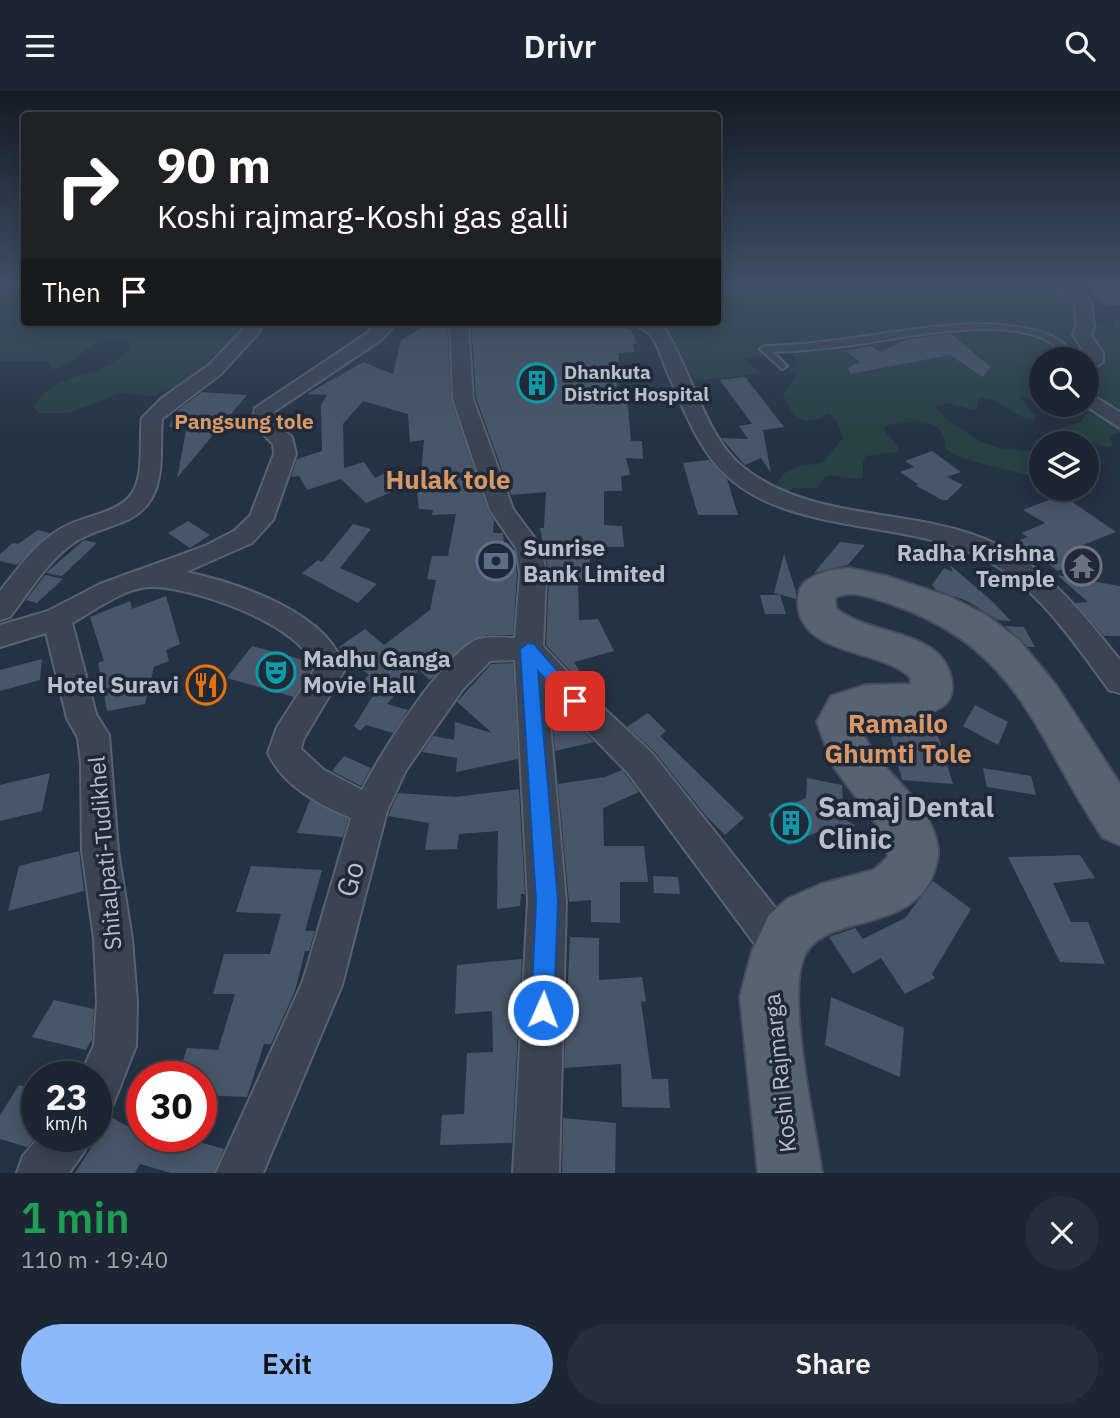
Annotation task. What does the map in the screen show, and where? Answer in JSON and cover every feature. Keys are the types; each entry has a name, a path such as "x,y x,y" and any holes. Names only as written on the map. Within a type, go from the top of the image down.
{"main road":[{"name":"Koshi Rajmarga","path":"790,1173 768,996 773,969 794,925 823,910 896,886 910,870 915,855 910,833 849,754 838,722 846,708 870,702 908,704 920,700 932,692 933,679 927,668 897,647 842,633 827,623 818,614 816,593 826,584 842,580 867,583 953,615 983,632 1009,655 1036,690 1120,822"}],"street":[{"path":"0,610 47,552 69,534 119,516 138,505 148,486 152,418 169,401 203,379 229,357 248,334"},
{"path":"0,636 57,619 109,591 214,552 243,537 261,520 285,454 284,443 262,423 265,408 377,334"},
{"path":"459,334 463,399 502,510 527,547 533,574 528,649 547,901 536,1173"},
{"path":"659,334 719,453 734,471 768,492 806,505 900,525 984,548 1025,573 1058,603 1120,681"},
{"path":"1099,407 1120,422"},
{"path":"0,582 31,573"},
{"path":"141,578 169,577 201,585 256,607 316,643 328,660 329,671 288,737 284,753 294,767 324,790 370,810"},
{"name":"Shitalpati-Tudikhel","path":"57,619 82,718 93,734 97,763 100,851 113,939 117,1002 115,1046 109,1061"},
{"path":"528,649 575,701 640,763 782,948"},
{"name":"Go","path":"239,1173 321,985 370,810 394,760 453,680 482,650 528,649"},
{"path":"40,1173 56,1152"}],"lane":[{"path":"782,366 765,349 896,334"},
{"path":"1035,334 1047,337 1064,347"}],"green space":[{"path":"0,334 243,334 179,385 152,396 120,393 69,413 39,413 34,408 54,386 108,366 120,358 130,348 129,343 96,343 67,364 52,369 48,361 0,361"},
{"path":"665,334 1084,334 1086,347 1029,347 1029,400 1018,394 1029,407 1029,417 1036,417 1034,420 1019,416 1000,403 986,398 978,398 977,408 973,410 948,403 935,406 944,417 981,442 1000,448 1029,451 1029,475 962,458 945,448 939,429 932,424 903,422 884,426 886,433 898,446 898,452 866,456 863,461 863,477 853,479 832,476 822,480 817,488 793,488 786,492 774,487 783,474 799,466 822,463 843,438 836,420 830,414 809,421 799,418 791,410 783,394 797,376 789,371 797,362 788,348 760,347 765,355 744,359 762,373 696,381"},
{"path":"1091,334 1120,334 1120,409 1099,398 1099,347 1092,347"},
{"path":"1099,411 1120,425 1120,432 1110,436 1113,445 1108,447 1099,445 1099,431 1053,431 1080,422 1084,417 1099,417"}],"building":[{"path":"410,334 448,334 451,400 488,511 494,521 493,533 503,533 505,553 514,553 517,574 513,635 487,635 471,640 430,680 419,670 387,704 408,710 393,733 366,725 360,731 354,726 374,694 358,685 369,675 339,647 365,629 384,645 430,610 436,580 427,579 432,556 448,556 456,514 432,515 433,510 419,509 416,482 421,474 424,440 410,442 408,414 363,401 343,424 344,468 364,462 375,478 385,473 401,488 366,503 341,479 307,490 299,476 291,477 297,459 322,451 321,405 327,395 307,394 363,362 393,374 401,340"},
{"path":"472,334 633,334 637,343 633,344 634,352 619,353 616,396 627,397 631,441 642,441 643,459 626,458 630,475 621,476 622,491 604,491 604,525 622,526 624,547 591,547 588,580 578,580 579,620 598,619 614,651 574,662 587,683 583,685 546,645 549,574 540,528 544,528 546,492 511,495 476,398"},
{"path":"952,334 991,367 983,377 950,355 850,374 848,368 860,362 846,351 871,346 880,352 908,339"},
{"path":"745,377 784,427 763,430 771,473 761,458 745,465 721,438 748,439 739,426 752,424 720,380"},
{"path":"202,392 247,395 177,478 187,426 169,427 174,413"},
{"path":"932,451 961,472 947,477 963,485 947,500 942,500 915,485 919,485 900,472 914,467 905,461"},
{"path":"709,460 727,479 738,515 698,515 683,463"},
{"path":"1046,501 1071,501 1116,532 1070,550 1082,558 1058,571 1018,541 1027,537 1022,533 1045,523 1023,510"},
{"path":"188,521 210,535 190,548 168,533"},
{"path":"353,524 371,529 340,568 377,584 358,603 302,573 318,560 322,562"},
{"path":"38,530 50,533 17,565 0,561 0,554 13,543 18,544"},
{"path":"84,540 97,543 62,576 46,573"},
{"path":"840,542 865,545 848,565 814,573"},
{"path":"784,554 796,592 796,599 774,593"},
{"path":"950,565 1011,621 997,620 967,601 936,590 932,585 944,568 953,572"},
{"path":"45,575 63,579 37,603 26,600"},
{"path":"1057,575 1120,586 1120,636 1104,636 1075,603 1088,602"},
{"path":"760,595 780,595 786,614 765,614"},
{"path":"166,596 180,644 166,650 169,661 154,667 145,704 107,711 98,663 104,661 90,617 130,601 132,609"},
{"path":"1005,626 1024,627 1035,647 1028,647"},
{"name":"Madhu Ganga Movie Hall","path":"252,646 307,661 311,670 294,697 227,678"},
{"path":"42,659 40,680 0,691 0,670"},
{"path":"513,663 518,759 456,772 457,758 422,752 433,736 454,740 455,722 492,733 457,702 491,664"},
{"path":"550,697 568,715 571,729 580,727 594,742 555,751"},
{"path":"975,705 1008,722 998,745 963,726"},
{"path":"648,713 666,731 660,736 744,818 725,835 705,815 654,751 627,727"},
{"path":"888,725 936,729 953,784 902,780"},
{"path":"344,756 371,768 361,786 332,771"},
{"path":"983,768 1031,776 1036,795 987,787"},
{"path":"622,770 639,792 603,808 604,846 644,846 648,882 620,882 620,923 591,922 591,900 569,902 558,784 605,777"},
{"path":"50,773 42,811 0,821 0,785"},
{"path":"807,778 842,785 844,819 855,825 845,844 822,830 788,845 768,814 806,798"},
{"path":"519,789 525,894 521,894 520,906 497,909 498,831 459,834 457,849 425,850 429,823 388,816 398,793 455,797"},
{"path":"310,800 348,819 343,837 297,833"},
{"path":"79,851 84,891 8,911 19,866"},
{"path":"1080,855 1095,878 1053,883 1071,922 1088,922 1105,964 1060,962 1008,857"},
{"path":"251,866 322,870 305,931 315,931 309,951 305,951 295,991 271,1044 264,1044 247,1097 217,1096 217,1061 183,1061 187,1048 218,1050 235,994 213,994 224,954 270,954 281,914 236,912"},
{"path":"653,876 678,877 680,894 654,893"},
{"path":"933,881 971,909 932,974 935,978 905,994 881,958 853,974 829,937 855,928 863,939 905,918"},
{"path":"570,937 599,938 599,980 642,977 646,1001 641,1002 652,1079 668,1079 670,1108 622,1107 621,1064 564,1068"},
{"path":"522,959 512,1143 440,1145 442,1115 464,1114 467,1053 493,1052 492,1011 455,1014 457,965"},
{"path":"831,997 904,1028 900,1077 825,1045"},
{"path":"54,1000 94,1009 92,1039 86,1050 32,1037"},
{"path":"21,1086 21,1145 0,1139 0,1115"},
{"path":"112,1118 126,1125 126,1152 217,1152 217,1147 224,1149 214,1173 171,1173 140,1164 135,1173 75,1173 88,1152 112,1152"},
{"path":"563,1118 616,1123 615,1173 562,1173"}],"place":[{"name":"Dhankuta District Hospital","path":"537,383"},
{"name":"Sunrise Bank Limited","path":"496,561"},
{"name":"Radha Krishna Temple","path":"1082,566"},
{"name":"Madhu Ganga Movie Hall","path":"276,672"},
{"name":"Hotel Suravi","path":"206,685"},
{"name":"Samaj Dental Clinic","path":"791,823"}],"district":[{"name":"Pangsung tole","path":"244,422"},
{"name":"Hulak tole","path":"448,480"},
{"name":"Ramailo Ghumti Tole","path":"898,738"}],"route":[{"path":"543,1010 547,901 528,649 575,701"}]}
